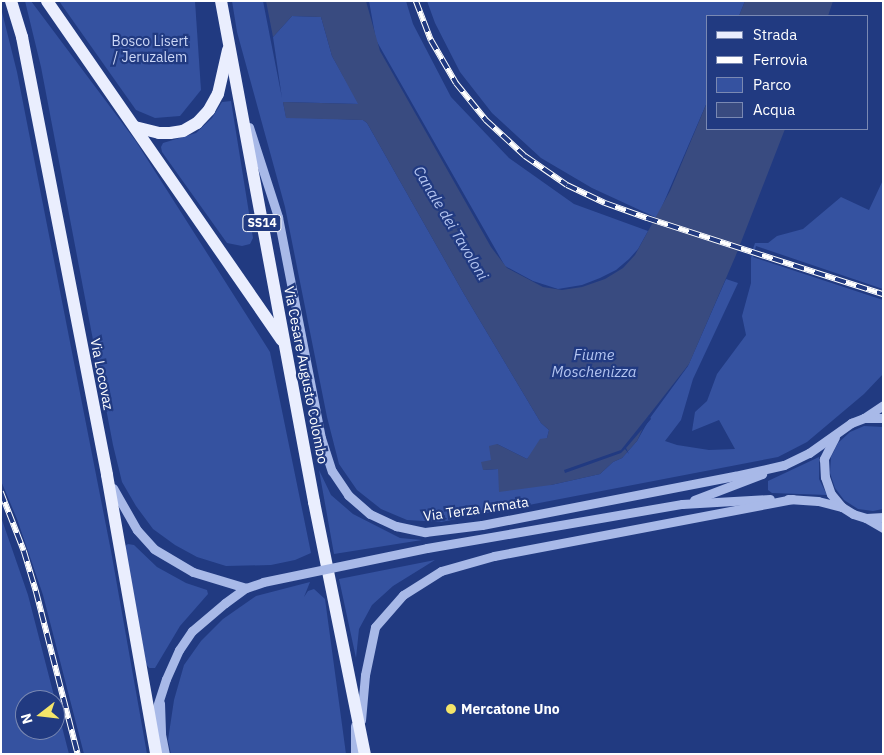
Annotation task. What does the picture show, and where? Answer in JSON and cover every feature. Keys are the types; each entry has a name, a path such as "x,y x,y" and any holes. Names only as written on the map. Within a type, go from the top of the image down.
{"main road":[{"name":"Via Locovaz","path":"11,1 22,37 107,475 156,754"},
{"path":"47,1 284,344"},
{"name":"Via Cesare Augusto Colombo","path":"221,1 284,344 365,754"},
{"path":"135,127 159,133 170,133 183,131 197,123 209,110 218,94 229,43"}],"street":[{"name":"Via Terza Armata","path":"240,101 278,217 321,438 332,471 348,496 370,514 396,526 425,532 482,525 784,465"},
{"path":"864,418 883,405"},
{"name":"Via Terza Armata","path":"682,504 736,485 810,453 851,423 864,418 883,418"},
{"path":"839,431 830,442 824,459 825,477 831,494 842,507"},
{"path":"107,475 122,508 136,530 154,549 194,572 246,588"},
{"name":"Via Terza Armata","path":"150,726 160,693 179,650 192,631 224,603 246,588 263,582 427,548 682,504 753,498 818,500 842,507 883,528"},
{"name":"Via Terza Armata","path":"361,732 365,675 375,627 403,596 442,571 494,556 793,499"},
{"name":"Via Terza Armata","path":"866,518 883,517"},
{"path":"160,693 161,734 165,754"},
{"path":"355,704 355,754"}],"green space":[{"path":"25,1 31,1 135,140 270,352 311,553 295,560 271,565 226,566 197,557 175,545 153,529 136,506 122,482 113,445 41,67"},
{"name":"Bosco Lisert / Jeruzalem","path":"59,1 195,1 201,90 180,116 155,118 136,110"},
{"path":"232,1 263,1 282,98 273,37 292,16 321,17 332,56 359,104 283,102 286,117 363,120 367,123 464,294 541,423 549,430 547,438 527,459 497,444 491,460 483,470 498,469 551,485 600,474 613,462 622,458 637,441 650,418 688,366 726,279 738,283 693,379 681,420 665,441 677,445 709,450 735,449 719,420 692,431 695,412 707,401 717,374 746,335 742,316 751,283 751,258 755,243 768,243 777,236 803,229 841,197 869,210 883,180 883,289 756,246 753,257 883,300 883,374 864,394 807,442 778,457 441,522 407,520 381,509 357,490 339,464 327,417 285,207 237,32"},
{"path":"369,1 406,1 413,24 451,97 509,158 574,204 648,231 638,249 629,259 616,270 600,278 582,285 558,289 533,281 505,266 376,40"},
{"path":"427,1 745,1 739,15 706,15 706,105 657,218 592,188 541,158 492,113 460,72 435,23"},
{"path":"1,8 17,72 111,551 147,754 84,754 43,595 17,519 1,481"},
{"path":"231,101 253,238 250,244 242,246 227,243 162,152 161,147 163,143 196,133 212,118 222,102"},
{"path":"864,426 883,427 883,509 873,511 858,509 844,500 835,488 830,473 831,457 838,443 850,432"},
{"path":"819,457 819,479 827,495 772,493 768,490 768,481"},
{"path":"319,470 331,495 353,514 400,538 422,540 334,554"},
{"path":"1,517 28,595 52,690 15,690 15,740 65,740 65,738 69,754 1,754"},
{"path":"128,544 134,545 157,567 186,583 207,590 208,594 180,626 155,668 149,668 146,664 125,546"},
{"path":"435,560 393,586 372,605 359,629 356,658 339,579"},
{"path":"310,582 304,597 308,591 314,589 325,599 346,754 171,754 168,740 174,700 184,665 201,641 223,619 256,596"}],"water":[{"name":"Fiume Moschenizza","path":"266,1 366,1 380,51 491,247 507,268 543,287 562,290 582,287 605,279 623,268 635,255 670,191 706,105 706,130 785,130 736,255 689,364 649,415 637,441 622,458 613,462 600,474 551,485 499,492 498,469 483,470 481,462 491,460 489,446 497,444 527,459 540,439 547,438 549,430 541,423 464,294 367,123 363,120 286,118 283,102 358,104 332,56 321,17 292,16 273,37"},
{"path":"745,1 833,1 828,15 739,15"}],"pier":[{"path":"649,415 651,419 626,448 629,454 625,449 621,453 565,473 564,470 621,450"}],"railway":[{"path":"416,1 431,40 456,83 486,120 525,156 567,185 605,203 647,218 883,294"},
{"path":"1,492 24,551 36,591 78,754"}],"place":[{"name":"Mercatone Uno","path":"451,709"}],"water label":[{"name":"Canale dei Tavoloni","path":"451,223"}]}
